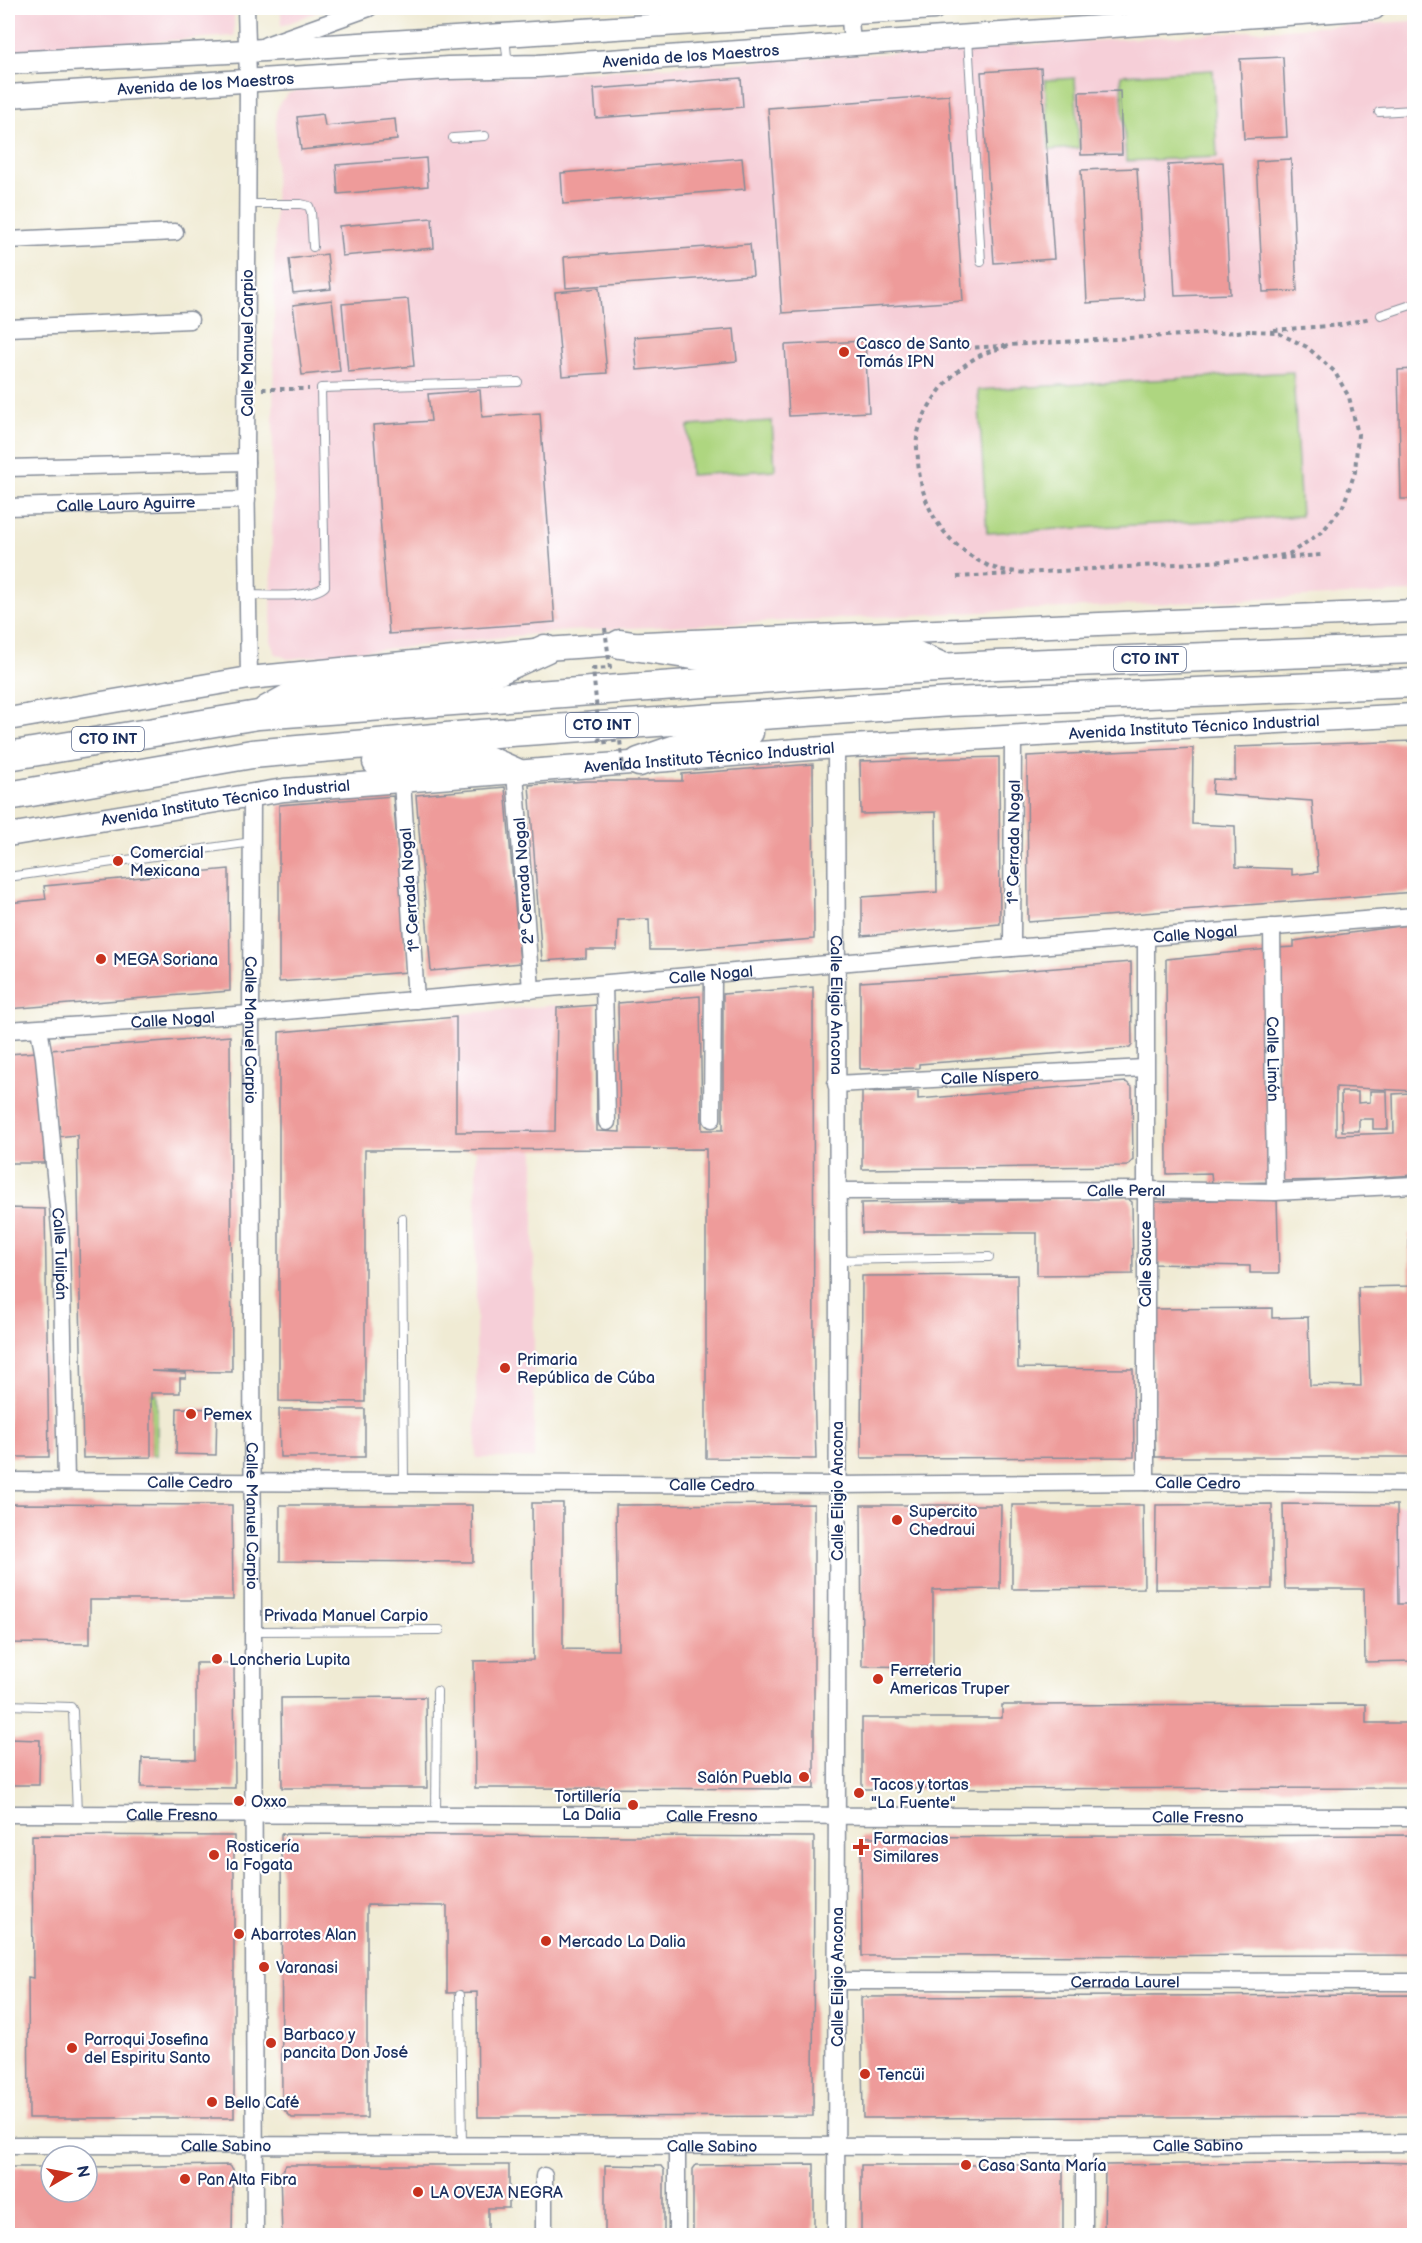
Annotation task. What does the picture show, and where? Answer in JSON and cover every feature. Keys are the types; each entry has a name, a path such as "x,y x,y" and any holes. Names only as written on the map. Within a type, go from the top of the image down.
{"highway":[{"path":"613,636 706,657 899,648 945,668"},
{"path":"258,715 307,688 499,670 545,649"},
{"name":"CTO INT","path":"8,756 258,715 750,679 945,668 1414,649"},
{"name":"CTO INT","path":"8,796 204,761 305,748 952,702 1414,683"},
{"path":"631,769 719,734 904,721 952,702"},
{"path":"305,748 368,762 478,756 515,772"}],"main road":[{"name":"Avenida de los Maestros","path":"8,63 248,51 849,11 934,8"},
{"name":"Avenida de los Maestros","path":"8,96 248,80 538,66 1374,8"},
{"path":"535,32 538,66"},
{"name":"CTO INT","path":"8,719 249,678 545,649 613,636 1414,611"},
{"name":"Avenida Instituto Técnico Industrial","path":"8,835 252,794 402,780 515,772 631,769 836,747 1414,716"}],"street":[{"name":"Calle Manuel Carpio","path":"246,8 248,51 246,462 249,678"},
{"path":"248,51 369,8"},
{"path":"849,11 852,43"},
{"path":"8,240 175,232"},
{"path":"8,328 190,320"},
{"path":"8,468 246,462"},
{"name":"Calle Lauro Aguirre","path":"8,507 247,500"},
{"name":"1ª Cerrada Nogal","path":"1012,948 1013,736"},
{"name":"Calle Eligio Ancona","path":"836,747 838,1191 836,2235"},
{"name":"2ª Cerrada Nogal","path":"515,772 531,990"},
{"name":"1ª Cerrada Nogal","path":"402,780 416,1000"},
{"name":"Calle Manuel Carpio","path":"252,794 255,2235"},
{"name":"Calle Nogal","path":"8,1030 251,1014 1012,948 1414,916"},
{"name":"Calle Limón","path":"1272,927 1275,1192"},
{"name":"Calle Sauce","path":"1146,937 1146,1482"},
{"path":"712,1119 713,974"},
{"path":"604,984 607,1122"},
{"name":"Calle Tulipán","path":"39,1029 44,1057 61,1239 66,1481"},
{"name":"Calle Níspero","path":"836,1084 1145,1068"},
{"name":"Calle Peral","path":"838,1191 1275,1192 1414,1185"},
{"name":"Calle Cedro","path":"8,1481 837,1485 1146,1482 1414,1484"},
{"name":"Calle Fresno","path":"8,1814 1414,1817"},
{"name":"Cerrada Laurel","path":"837,1981 1414,1982"},
{"name":"Calle Sabino","path":"8,2145 1084,2146 1414,2143"},
{"path":"676,2235 677,2146"},
{"path":"1084,2146 1084,2235"},
{"path":"544,2176 544,2235"}],"lane":[{"path":"505,34 508,66"},
{"path":"968,35 981,262"},
{"path":"1379,112 1414,110"},
{"path":"453,138 484,136"},
{"path":"248,204 309,206 313,247"},
{"path":"1381,315 1414,304"},
{"path":"248,596 307,594 319,591 325,586 321,388 518,382"},
{"path":"8,877 252,842"},
{"path":"402,1218 404,1483"},
{"path":"838,1260 989,1257"},
{"name":"Privada Manuel Carpio","path":"254,1631 440,1630"},
{"path":"436,1815 437,1691"},
{"path":"8,1705 71,1707 77,1814"},
{"path":"460,1995 462,2145"}],"path":[{"path":"966,348 1341,325 1381,315"},
{"path":"1252,331 1276,332 1307,347 1334,371 1349,398 1358,434 1355,472 1343,506 1322,532 1289,554 1260,559"},
{"path":"1010,345 979,356 950,378 927,409 917,439 919,483 932,516 950,540 970,557 989,567 1025,573"},
{"path":"247,390 321,388"},
{"path":"957,577 1321,555"},
{"path":"613,636 610,668 593,669 600,742 620,741 631,769"}],"shaded area":[{"path":"8,8 234,8 234,36 8,52"},
{"path":"281,8 327,8 281,26"},
{"name":"Casco de Santo Tomás IPN","path":"1414,21 1414,592 565,631 288,659 275,653 271,643 276,113 280,102 289,93 302,89"},
{"path":"557,1005 555,1131 456,1132 456,1014"},
{"name":"Primaria República de Cúba","path":"534,1149 534,1458 476,1458 476,1150"},
{"path":"1397,1505 1414,1505 1414,1604 1398,1604"}],"green space":[{"path":"1213,70 1217,157 1126,161 1121,75"},
{"path":"1075,78 1079,148 1049,150 1045,80"},
{"path":"1293,372 1301,516 987,533 978,390"},
{"path":"772,421 775,470 690,475 688,426"},
{"path":"151,1394 157,1394 157,1455 151,1455"}],"building":[{"path":"1283,57 1287,137 1244,139 1240,59"},
{"path":"1041,68 1054,259 994,263 981,72"},
{"path":"741,78 743,107 596,118 594,89"},
{"path":"1120,91 1122,154 1081,155 1079,92"},
{"path":"949,95 963,301 782,313 768,108"},
{"path":"323,114 325,126 395,119 397,140 301,150 297,117"},
{"path":"426,158 428,186 338,194 336,165"},
{"path":"742,158 745,189 563,204 561,173"},
{"path":"1291,159 1297,291 1263,292 1256,161"},
{"path":"1223,162 1230,294 1175,296 1168,165"},
{"path":"1137,168 1144,300 1087,303 1081,170"},
{"path":"432,218 434,248 342,256 339,226"},
{"path":"750,244 753,275 566,288 564,257"},
{"path":"327,254 331,289 293,293 289,259"},
{"path":"599,288 607,373 562,376 555,292"},
{"path":"408,299 414,366 348,372 342,304"},
{"path":"332,300 340,371 302,375 293,305"},
{"path":"734,329 737,361 637,370 634,337"},
{"path":"865,341 869,412 789,416 785,345"},
{"path":"1414,369 1414,499 1401,499 1398,370"},
{"path":"480,390 482,417 540,413 555,622 389,634 373,425 431,421 428,394"},
{"path":"1414,741 1414,892 1028,922 1027,756 1193,748 1192,824 1235,826 1236,867 1292,869 1292,875 1318,872 1312,801 1212,794 1213,779 1235,780 1235,747"},
{"path":"999,757 1000,924 862,936 862,897 937,892 936,812 861,814 860,761"},
{"path":"813,764 814,939 680,950 650,950 649,919 618,920 617,950 586,950 586,958 542,961 529,785 586,781 682,781 682,774"},
{"path":"505,787 520,963 431,971 416,795"},
{"path":"393,796 408,972 279,982 279,805"},
{"name":"MEGA Soriana","path":"229,869 230,991 8,1009 8,903 46,899 44,886"},
{"path":"1414,924 1414,1091 1336,1087 1336,1135 1394,1133 1393,1094 1410,1093 1411,1104 1414,1104 1412,1133 1414,1133 1414,1175 1278,1181 1277,948 1294,947 1294,941"},
{"path":"1269,949 1268,1182 1212,1184 1211,1173 1167,1174 1166,959"},
{"path":"1131,962 1132,1045 1130,1048 919,1064 919,1068 860,1069 860,982"},
{"path":"813,987 816,1459 706,1458 706,1149 365,1150 365,1402 279,1401 279,1032 456,1017 456,1132 555,1131 557,1008 596,1005 597,1131 620,1132 618,1003 700,996 702,1130 723,1130 723,994"},
{"path":"230,1036 232,1372 151,1371 186,1373 186,1378 180,1378 180,1393 151,1393 151,1457 83,1458 77,1135 56,1137 50,1050"},
{"path":"36,1052 44,1137 44,1163 8,1163 8,1054"},
{"path":"1126,1082 1132,1087 1133,1160 1127,1166 862,1169 862,1092 918,1091 918,1099"},
{"path":"1370,1091 1387,1091 1388,1129 1373,1129 1373,1119 1359,1119 1359,1131 1342,1131 1341,1092 1358,1092 1358,1103 1370,1102"},
{"path":"1127,1198 1132,1202 1133,1274 1037,1275 1037,1233 862,1233 861,1203"},
{"path":"1277,1198 1279,1273 1250,1273 1250,1266 1151,1264 1150,1202"},
{"path":"8,1208 45,1209 49,1457 8,1457"},
{"path":"1409,1234 1414,1234 1414,1457 1155,1457 1152,1309 1272,1308 1272,1318 1308,1317 1310,1385 1361,1386 1358,1287 1410,1286"},
{"path":"1017,1275 1018,1368 1133,1369 1134,1457 861,1458 862,1276"},
{"path":"177,1408 217,1409 216,1455 176,1454"},
{"path":"279,1409 365,1409 365,1457 280,1457"},
{"path":"532,1503 563,1503 563,1649 618,1650 616,1505 814,1504 814,1789 475,1788 474,1661 533,1660"},
{"path":"8,1504 232,1505 233,1600 90,1600 90,1644 8,1643"},
{"path":"1272,1504 1272,1589 1155,1589 1156,1505"},
{"path":"1283,1504 1397,1505 1398,1604 1414,1604 1414,1661 1365,1662 1364,1589 1285,1589"},
{"path":"280,1505 472,1505 473,1562 280,1561"},
{"path":"861,1505 1001,1505 1000,1589 933,1590 933,1667 862,1666"},
{"path":"1012,1505 1143,1505 1144,1588 1012,1589"},
{"path":"196,1663 234,1663 235,1788 141,1787 142,1758 196,1759"},
{"path":"426,1697 427,1788 282,1788 281,1698"},
{"path":"1366,1704 1366,1723 1414,1723 1414,1788 862,1789 862,1718 1002,1718 1002,1705"},
{"path":"8,1739 40,1740 39,1785 8,1785"},
{"path":"281,1834 814,1837 813,2116 478,2117 477,1992 447,1993 447,1906 367,1905 367,2118 292,2118 282,2108"},
{"path":"32,1835 234,1836 234,2118 29,2118 28,1977 33,1978"},
{"path":"1414,1835 1414,1955 862,1956 861,1837"},
{"path":"1414,1995 1414,2116 863,2118 861,1997"},
{"path":"1414,2163 1414,2235 1104,2235 1105,2165"},
{"path":"814,2164 814,2235 693,2235 693,2169 696,2165"},
{"path":"229,2165 233,2169 232,2235 8,2235 8,2167 39,2167 39,2204 99,2204 99,2167"},
{"path":"286,2165 509,2165 509,2208 488,2208 488,2235 282,2235 280,2173"},
{"path":"605,2165 661,2166 664,2170 664,2235 605,2235"},
{"path":"861,2165 1063,2165 1063,2235 861,2235"}],"place":[{"name":"Casco de Santo Tomás IPN","path":"844,352"},
{"name":"Comercial Mexicana","path":"118,861"},
{"name":"MEGA Soriana","path":"101,959"},
{"name":"Primaria República de Cúba","path":"505,1368"},
{"name":"Pemex","path":"191,1414"},
{"name":"Supercito Chedraui","path":"897,1520"},
{"name":"Loncheria Lupita","path":"217,1659"},
{"name":"Ferreteria Americas Truper","path":"878,1679"},
{"name":"Salón Puebla","path":"804,1777"},
{"name":"Tacos y tortas \"La Fuente\"","path":"859,1793"},
{"name":"Oxxo","path":"239,1801"},
{"name":"Tortillería La Dalia","path":"633,1805"},
{"name":"Farmacias Similares","path":"861,1847"},
{"name":"Rosticería la Fogata","path":"214,1855"},
{"name":"Abarrotes Alan","path":"239,1934"},
{"name":"Mercado La Dalia","path":"546,1941"},
{"name":"Varanasi","path":"264,1967"},
{"name":"Barbaco y pancita Don José","path":"271,2043"},
{"name":"Parroqui Josefina del Espiritu Santo","path":"72,2048"},
{"name":"Tencüi","path":"865,2074"},
{"name":"Bello Café","path":"212,2102"},
{"name":"Casa Santa María","path":"966,2165"},
{"name":"Pan Alta Fibra","path":"185,2179"},
{"name":"LA OVEJA NEGRA","path":"418,2192"}]}
